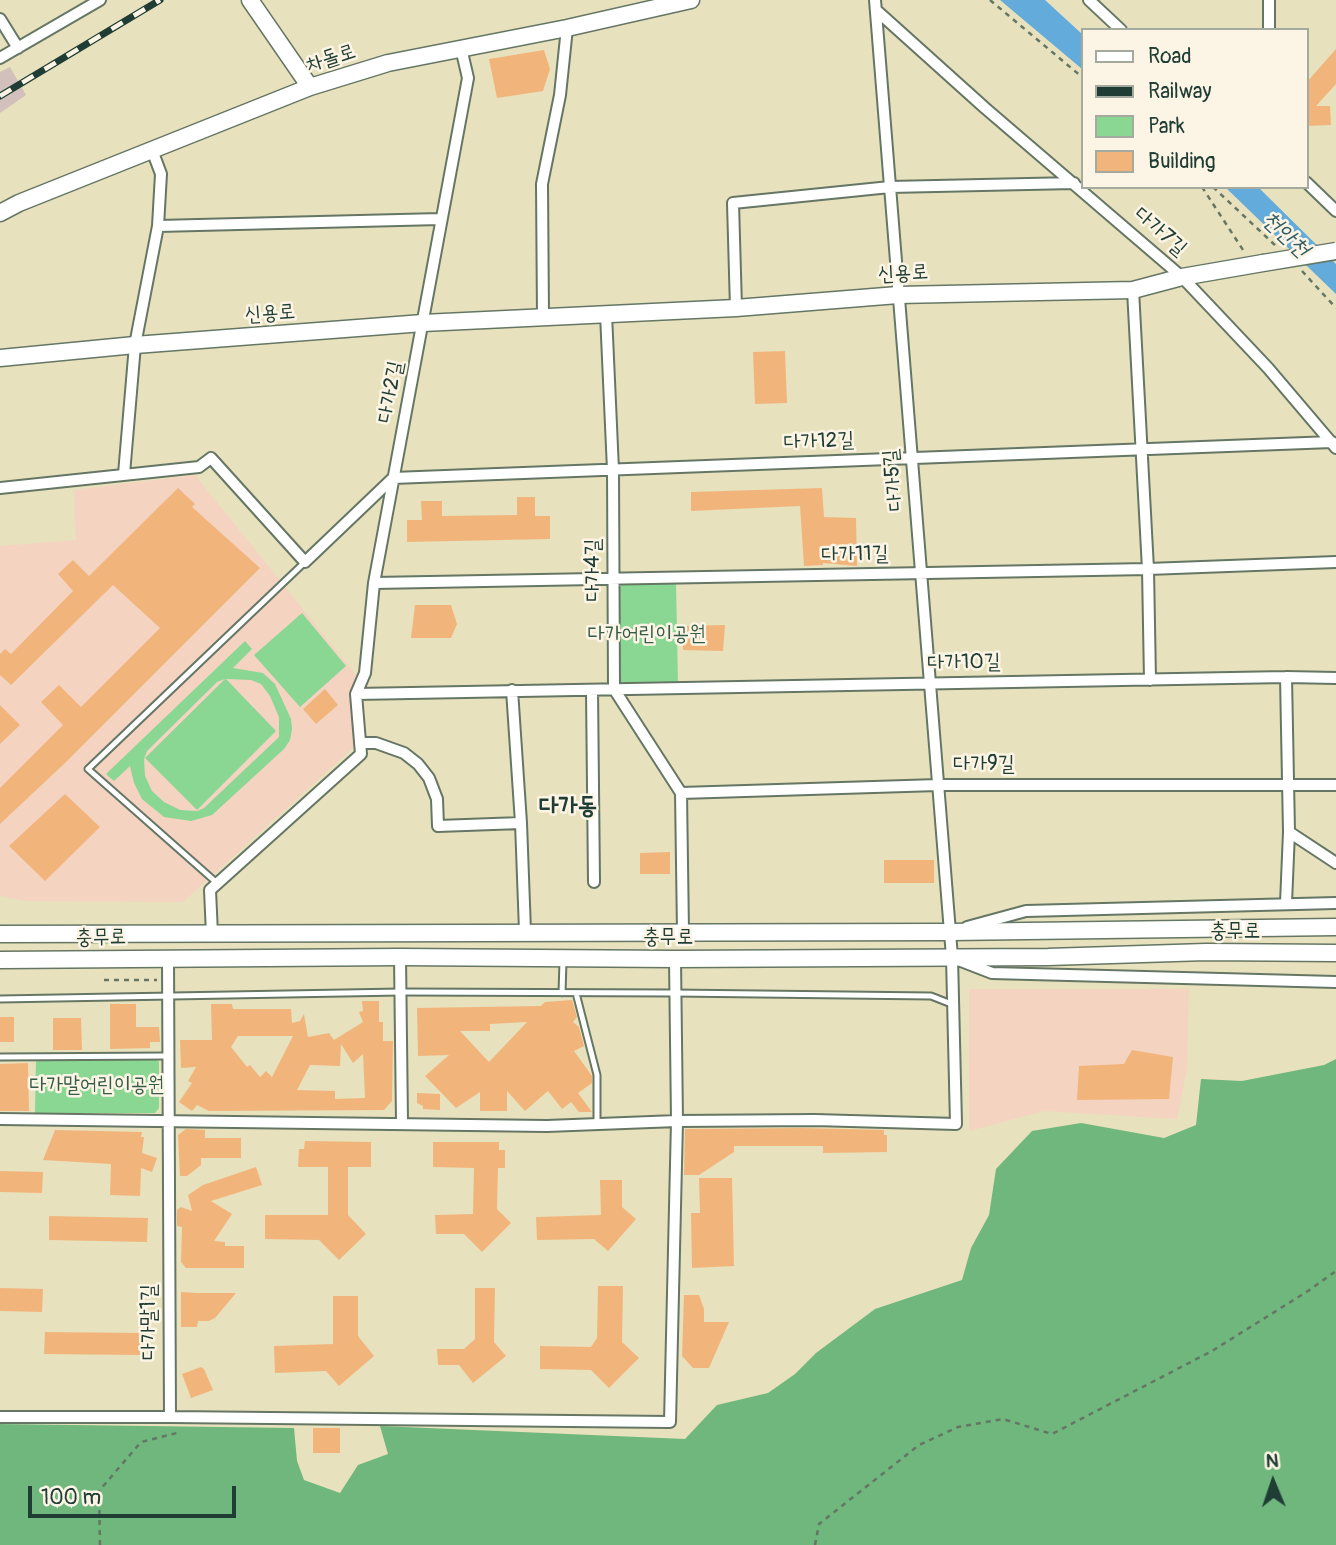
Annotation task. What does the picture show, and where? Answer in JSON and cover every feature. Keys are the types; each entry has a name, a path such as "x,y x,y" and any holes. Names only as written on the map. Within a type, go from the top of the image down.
{"main road":[{"path":"250,0 310,87"},
{"name":"차돌로","path":"0,213 19,203 310,87 388,63 567,28 691,0"},
{"name":"신용로","path":"0,358 423,323 736,308 898,295 1133,290 1182,277 1336,251"},
{"name":"충무로","path":"0,934 950,932 1336,927"},
{"name":"충무로","path":"0,960 400,957 675,959 1048,957 1206,952 1336,953"}],"street":[{"path":"0,58 100,0"},
{"path":"1089,0 1119,28"},
{"path":"1269,0 1269,28"},
{"name":"다가7길","path":"875,5 985,108 1080,188"},
{"name":"다가5길","path":"677,1121 815,1120 956,1124 950,932 875,5"},
{"path":"0,19 18,48"},
{"path":"543,317 542,184 560,95 567,28"},
{"name":"다가2길","path":"361,743 356,694 365,673 374,583 468,78 461,48"},
{"path":"124,474 135,345 158,226 161,174 152,150"},
{"path":"736,308 733,203 890,187 1074,183"},
{"path":"1308,184 1336,211"},
{"name":"다가7길","path":"1081,189 1182,277 1268,368 1334,445"},
{"path":"158,226 440,219"},
{"path":"1133,290 1148,569 1150,680"},
{"name":"다가4길","path":"606,314 613,470 614,690"},
{"name":"다가12길","path":"393,478 911,457 1334,445"},
{"path":"0,488 199,467 211,458 305,562 393,478"},
{"name":"다가11길","path":"374,583 1148,569 1336,562"},
{"path":"1286,677 1289,832 1286,903"},
{"name":"다가10길","path":"356,694 1336,678"},
{"path":"512,690 525,931"},
{"path":"592,690 594,882"},
{"path":"614,690 681,793 683,932"},
{"path":"212,934 210,890 362,754 361,743 376,743 404,753 418,764 429,778 437,799 438,825 521,823"},
{"name":"다가9길","path":"681,793 938,785 1336,785"},
{"path":"1289,832 1336,863"},
{"path":"950,932 1026,911 1286,903 1336,904"},
{"path":"400,957 402,1122"},
{"path":"951,957 992,973 1336,982"},
{"name":"다가말1길","path":"168,958 170,1417"},
{"path":"0,1417 670,1422 677,1121 675,959"},
{"path":"0,1119 402,1122 547,1126 677,1121"}],"lane":[{"path":"218,883 88,769 305,562"},
{"path":"562,993 563,957"},
{"path":"0,999 401,992 674,993 931,996 954,1005"},
{"path":"576,993 597,1075 597,1124"},
{"path":"0,1058 169,1056"}],"path":[{"path":"992,1 1080,75"},
{"path":"1203,189 1258,264"},
{"path":"104,980 169,980"},
{"path":"815,1545 819,1524 919,1445 958,1427 1003,1419 1052,1434 1212,1351 1336,1271"},
{"path":"100,1545 99,1492 141,1442 177,1433 170,1417"}],"shaded area":[{"path":"10,67 26,95 0,113 0,72"},
{"path":"195,475 356,675 353,748 183,902 26,901 0,896 0,546 76,540 74,490"},
{"path":"969,989 1189,989 1187,1070 1177,1119 1044,1111 969,1131"}],"green space":[{"name":"다가어린이공원","path":"676,582 678,684 625,686 616,678 616,591 624,583"},
{"path":"302,613 346,666 300,707 254,655"},
{"path":"245,641 252,649 233,668 263,673 275,684 291,719 290,740 284,749 212,815 191,821 164,817 142,799 130,766 114,781 106,774","holes":["225,679 145,758 197,810 276,731 226,679 251,680 261,684 270,696 279,717 279,737 204,808 197,811 180,810 164,802 152,791 145,776 144,759 147,751 217,682"]},
{"name":"다가말어린이공원","path":"155,1058 159,1062 159,1108 155,1113 35,1113 36,1059"},
{"path":"1336,1059 1336,1545 0,1545 0,1424 294,1428 297,1461 304,1480 340,1493 358,1465 388,1454 380,1426 685,1439 717,1405 768,1393 875,1309 962,1280 971,1248 989,1215 996,1169 1032,1131 1081,1123 1164,1138 1196,1125 1201,1079 1242,1081 1324,1065"}],"water":[{"path":"1000,0 1045,0 1080,32 1080,67"},
{"name":"천안천","path":"1227,189 1260,189 1336,264 1336,294"}],"building":[{"path":"1336,49 1336,84 1316,106 1330,106 1331,125 1308,126 1308,81"},
{"path":"544,50 550,69 543,91 497,98 489,59"},
{"path":"785,351 787,403 755,404 753,352"},
{"path":"178,488 195,504 192,507 260,568 65,763 0,824 0,788 63,725 41,702 59,685 81,707 160,628 113,585 11,685 0,675 0,654 5,649 11,654 73,591 58,574 73,560 89,576"},
{"path":"822,488 824,517 856,518 857,566 823,563 804,566 800,506 691,511 691,492"},
{"path":"517,497 535,497 535,516 550,516 550,539 407,542 407,520 422,520 421,501 442,501 442,516 517,515"},
{"path":"415,605 451,605 457,624 451,638 411,638"},
{"path":"725,625 723,651 683,650 682,626"},
{"path":"325,689 338,705 316,724 303,709"},
{"path":"0,705 20,725 0,744"},
{"path":"65,794 100,827 45,881 9,846"},
{"path":"670,852 670,874 640,874 640,853"},
{"path":"884,860 934,860 934,883 884,883"},
{"path":"572,1000 577,1017 573,1022 579,1027 584,1046 574,1051 592,1076 592,1083 578,1093 592,1112 579,1112 571,1102 562,1109 548,1091 525,1111 507,1091 507,1111 480,1111 480,1092 456,1108 425,1076 449,1055 418,1056 417,1008 541,1006 545,1002","holes":["527,1022 489,1062 460,1031 490,1031 490,1024"]},
{"path":"362,1001 379,1001 383,1041 393,1041 392,1101 384,1110 209,1111 197,1105 192,1111 179,1102 192,1083 188,1081 196,1067 181,1068 180,1040 212,1040 211,1004 232,1004 233,1009 291,1009 292,1023 300,1021 304,1014 308,1037 329,1033 334,1040 363,1022 359,1012 363,1011","holes":["238,1036 293,1036 272,1077 266,1071 260,1077 250,1065 247,1067 231,1047","341,1044 353,1063 363,1054 365,1098 335,1099 335,1091 297,1090 310,1065 340,1066"]},
{"path":"110,1004 136,1004 136,1027 159,1027 160,1042 150,1042 150,1048 110,1049"},
{"path":"0,1017 14,1017 14,1042 0,1042"},
{"path":"53,1018 81,1018 82,1050 53,1050"},
{"path":"1132,1050 1173,1057 1169,1099 1077,1100 1079,1066 1124,1064"},
{"path":"28,1063 29,1111 0,1111 0,1064"},
{"path":"417,1093 440,1094 440,1110 423,1109 423,1106 417,1103"},
{"path":"186,1129 205,1130 205,1138 241,1138 241,1158 201,1158 201,1165 187,1176 180,1176 178,1135"},
{"path":"685,1129 884,1130 884,1135 887,1135 887,1152 823,1153 823,1146 734,1146 734,1152 699,1175 684,1175"},
{"path":"55,1130 142,1132 142,1153 157,1158 152,1172 141,1168 140,1196 110,1195 111,1164 43,1160"},
{"path":"305,1141 371,1142 371,1167 348,1167 348,1215 366,1234 339,1260 319,1240 265,1239 265,1215 328,1215 328,1167 298,1167 299,1149 304,1149"},
{"path":"433,1142 499,1142 499,1150 505,1150 505,1168 498,1168 497,1209 511,1223 482,1252 464,1234 436,1234 435,1215 473,1214 474,1168 433,1167"},
{"path":"256,1167 262,1185 211,1201 232,1214 214,1241 225,1242 225,1246 244,1246 244,1268 186,1268 181,1262 182,1227 177,1226 177,1210 181,1207 192,1211 188,1195 203,1185"},
{"path":"0,1171 43,1172 42,1193 0,1192"},
{"path":"699,1178 732,1178 734,1266 692,1268 691,1213 700,1213"},
{"path":"600,1180 622,1180 622,1207 636,1219 608,1251 594,1239 537,1240 536,1217 601,1215"},
{"path":"49,1216 148,1218 147,1242 49,1240"},
{"path":"598,1286 623,1286 622,1342 639,1358 609,1388 591,1370 540,1369 540,1346 591,1347 597,1338"},
{"path":"0,1288 43,1289 42,1312 0,1311"},
{"path":"475,1288 495,1288 494,1342 506,1356 473,1383 459,1365 438,1365 437,1349 464,1349 475,1339"},
{"path":"181,1292 236,1293 215,1318 198,1321 197,1327 181,1327"},
{"path":"684,1295 699,1295 704,1309 704,1322 729,1322 709,1368 693,1368 682,1356"},
{"path":"333,1296 358,1296 358,1336 374,1356 339,1386 326,1371 275,1373 274,1346 333,1344"},
{"path":"45,1332 140,1333 140,1355 44,1354"},
{"path":"201,1367 213,1390 191,1398 182,1374"},
{"path":"313,1428 340,1428 340,1453 313,1453"}],"railway":[{"path":"0,96 160,0"}],"district":[{"name":"다가동","path":"568,807"}]}
